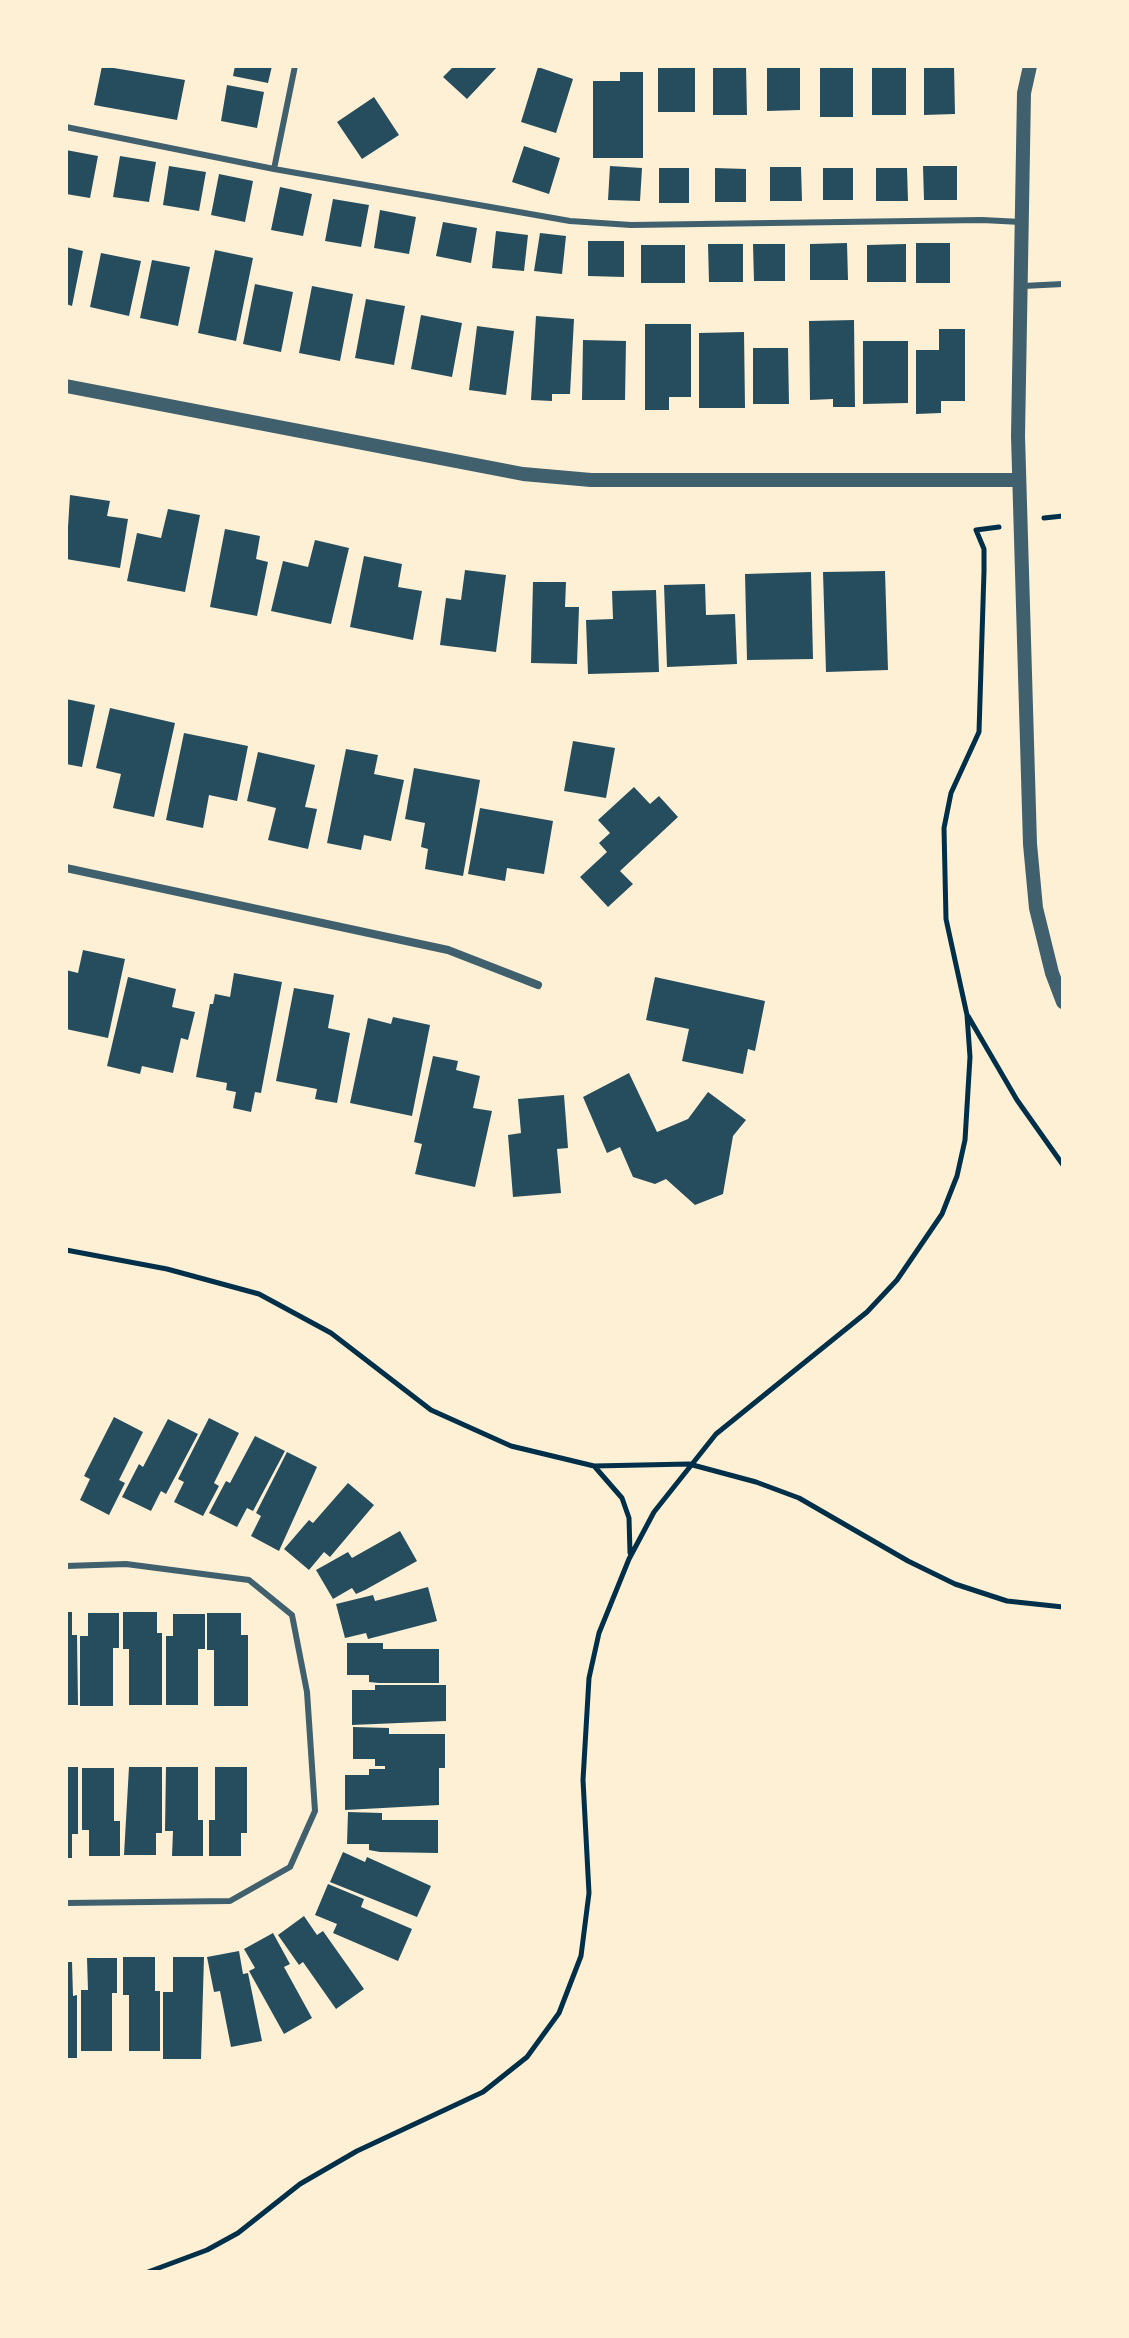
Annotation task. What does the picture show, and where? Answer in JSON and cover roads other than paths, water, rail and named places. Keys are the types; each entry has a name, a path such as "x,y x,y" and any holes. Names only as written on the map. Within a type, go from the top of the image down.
{"street":[{"path":"1030,66 1024,93 1019,480 1030,844 1036,908 1052,973 1063,1002"},
{"path":"66,386 457,464 536,475 591,480 1019,480"},
{"path":"66,868 448,950 538,985"}],"lane":[{"path":"274,169 295,66"},
{"path":"66,127 274,169 570,221 631,225 982,220 1023,223"},
{"path":"1023,286 1063,284"},
{"path":"66,1566 126,1564 249,1580 292,1615 307,1692 315,1811 290,1867 230,1901 66,1903"}]}
